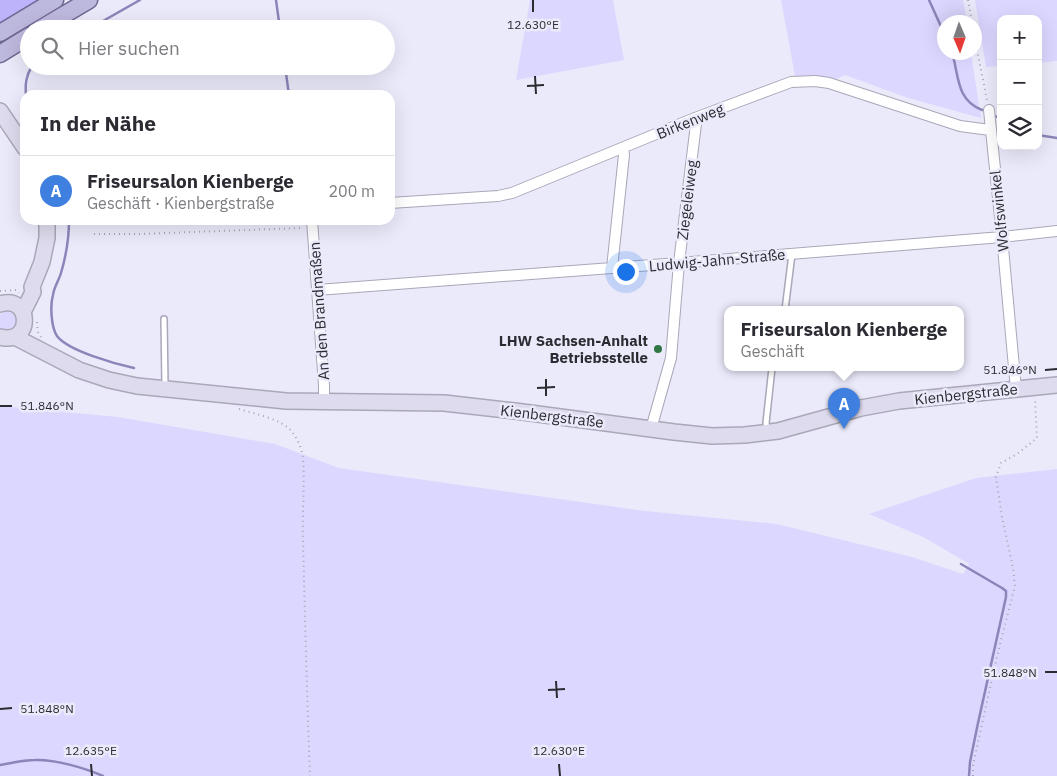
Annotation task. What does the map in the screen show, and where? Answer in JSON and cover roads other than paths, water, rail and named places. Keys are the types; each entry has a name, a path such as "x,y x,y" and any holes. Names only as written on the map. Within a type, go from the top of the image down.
{"main road":[{"path":"22,20 55,0"},
{"path":"55,20 89,0"},
{"path":"0,33 20,21"},
{"path":"0,54 20,42"},
{"path":"0,112 20,141"},
{"path":"13,333 25,320 7,305 26,288 32,287 44,256 48,225"},
{"name":"Kienbergstraße","path":"13,333 46,347 79,370 109,380 138,386 269,400 432,402 712,436 768,433 877,404 1057,385"}],"street":[{"name":"Birkenweg","path":"395,203 498,196 512,193 695,118 791,82 815,81 838,85 960,126 990,130"},
{"name":"Wolfswinkel","path":"989,110 1016,389"},
{"name":"Ziegeleiweg","path":"651,429 671,358 679,263 696,124 695,118"},
{"path":"612,268 624,155 623,148"},
{"name":"An den Brandmaßen","path":"312,225 324,402"},
{"name":"Ludwig-Jahn-Straße","path":"317,290 679,263 1057,231"}],"lane":[{"path":"785,306 792,253"},
{"path":"164,319 164,389"},
{"path":"768,433 766,423 772,371"}],"waterway":[{"path":"105,20 140,0"},
{"path":"276,0 279,20"},
{"path":"929,0 937,18"},
{"path":"954,60 963,94 974,106 982,110"},
{"path":"26,90 27,75"},
{"path":"286,75 288,90"},
{"path":"1042,136 1057,138"},
{"path":"69,225 64,260 52,299 51,310 55,332 63,342 81,352 134,368"},
{"path":"961,564 1006,591 970,762 969,776"},
{"path":"0,765 43,760 79,767 103,776"}],"place":[{"name":"LHW Sachsen-Anhalt Betriebsstelle","path":"658,349"},
{"name":"Friseursalon Kienberge","path":"844,429"}]}
